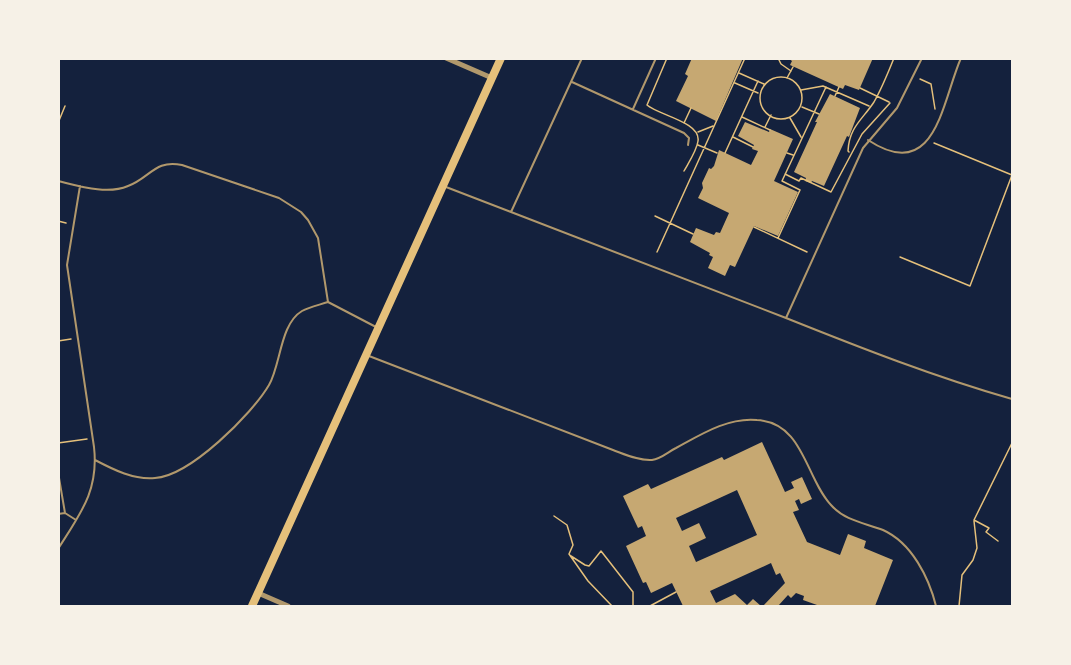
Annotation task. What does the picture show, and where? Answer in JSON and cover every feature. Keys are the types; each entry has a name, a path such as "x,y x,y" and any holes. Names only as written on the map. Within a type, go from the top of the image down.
{"main road":[{"path":"252,606 501,58"}],"street":[{"path":"446,58 492,78"},
{"path":"258,592 288,606"}],"lane":[{"path":"511,212 582,58"},
{"path":"633,110 656,58"},
{"path":"786,318 868,140 897,108 922,58"},
{"path":"868,140 882,149 899,154 914,150 927,141 936,129 961,58"},
{"path":"572,82 687,135 688,145"},
{"path":"58,181 109,190 128,186 156,168 171,163 279,198 301,212 313,227 320,247 328,302"},
{"path":"58,549 91,492 95,460 67,265 80,186"},
{"path":"443,186 872,352 1012,399"},
{"path":"95,460 130,476 147,478 171,476 187,467 233,427 262,395 273,378 287,328 302,311 328,302 378,328"},
{"path":"366,355 602,446 646,460 660,458 711,429 734,422 755,419 777,425 794,440 826,500 837,511 855,521 883,530 900,541 920,565 936,606"},
{"path":"58,472 65,513"},
{"path":"58,514 65,513 76,520"}],"path":[{"path":"667,58 647,105 692,127 697,133 697,144 684,171"},
{"path":"657,252 745,58"},
{"path":"778,58 783,66 791,71"},
{"path":"850,152 848,141 858,120 877,96 894,58"},
{"path":"787,79 793,67"},
{"path":"739,72 765,84"},
{"path":"914,76 931,84 936,113 941,116"},
{"path":"775,78 787,79 800,90 801,106 789,117 778,117 762,105 760,94 765,84 775,78"},
{"path":"725,153 758,81"},
{"path":"734,83 760,94"},
{"path":"800,90 826,87 870,106"},
{"path":"778,238 800,190 782,181 826,87"},
{"path":"835,96 839,87"},
{"path":"785,174 799,181 801,178 831,192 861,135 890,103 860,88"},
{"path":"58,123 65,106"},
{"path":"801,106 819,114"},
{"path":"684,123 691,108"},
{"path":"764,127 771,114"},
{"path":"742,117 770,130"},
{"path":"789,117 802,138"},
{"path":"697,133 715,125"},
{"path":"733,136 753,147"},
{"path":"900,257 970,286 1012,175 927,141"},
{"path":"697,144 717,153"},
{"path":"787,153 793,156"},
{"path":"655,216 693,234"},
{"path":"58,221 73,225"},
{"path":"754,227 814,255"},
{"path":"58,341 78,338"},
{"path":"58,443 93,438"},
{"path":"959,606 962,575 973,560 977,548 974,520 1012,443"},
{"path":"554,516 567,525 573,545 570,556 588,582 612,606"},
{"path":"974,520 989,528 986,532 998,541"},
{"path":"570,556 585,566 589,566 601,550 633,592 633,606"},
{"path":"650,606 676,592"}],"building":[{"path":"692,58 743,58 716,121 676,101 688,76 685,74"},
{"path":"788,58 873,58 859,90 845,85 843,89 790,65 792,61"},
{"path":"830,94 860,108 849,137 847,136 824,186 805,181 806,178 794,172 817,122 815,122"},
{"path":"745,122 793,139 774,181 798,192 778,236 754,226 735,267 730,265 725,276 708,268 713,257 690,242 696,228 714,235 716,232 720,233 729,213 698,198 703,188 702,183 709,168 714,166 719,150 751,165 758,151 752,149 754,145 738,136"},
{"path":"762,442 785,492 794,488 791,482 802,477 812,499 801,504 799,499 795,501 799,510 793,512 807,542 840,555 848,534 866,541 864,548 893,560 875,606 817,606 803,600 804,596 796,593 791,598 788,595 778,606 763,606 785,583 780,573 776,575 771,563 710,591 716,603 735,594 747,605 753,599 761,606 683,606 672,583 651,593 646,582 643,583 626,546 646,536 642,526 638,528 623,496 648,484 651,489 722,457 724,460","holes":["737,490 757,535 696,562 689,546 706,538 699,523 682,531 676,518"]}]}
